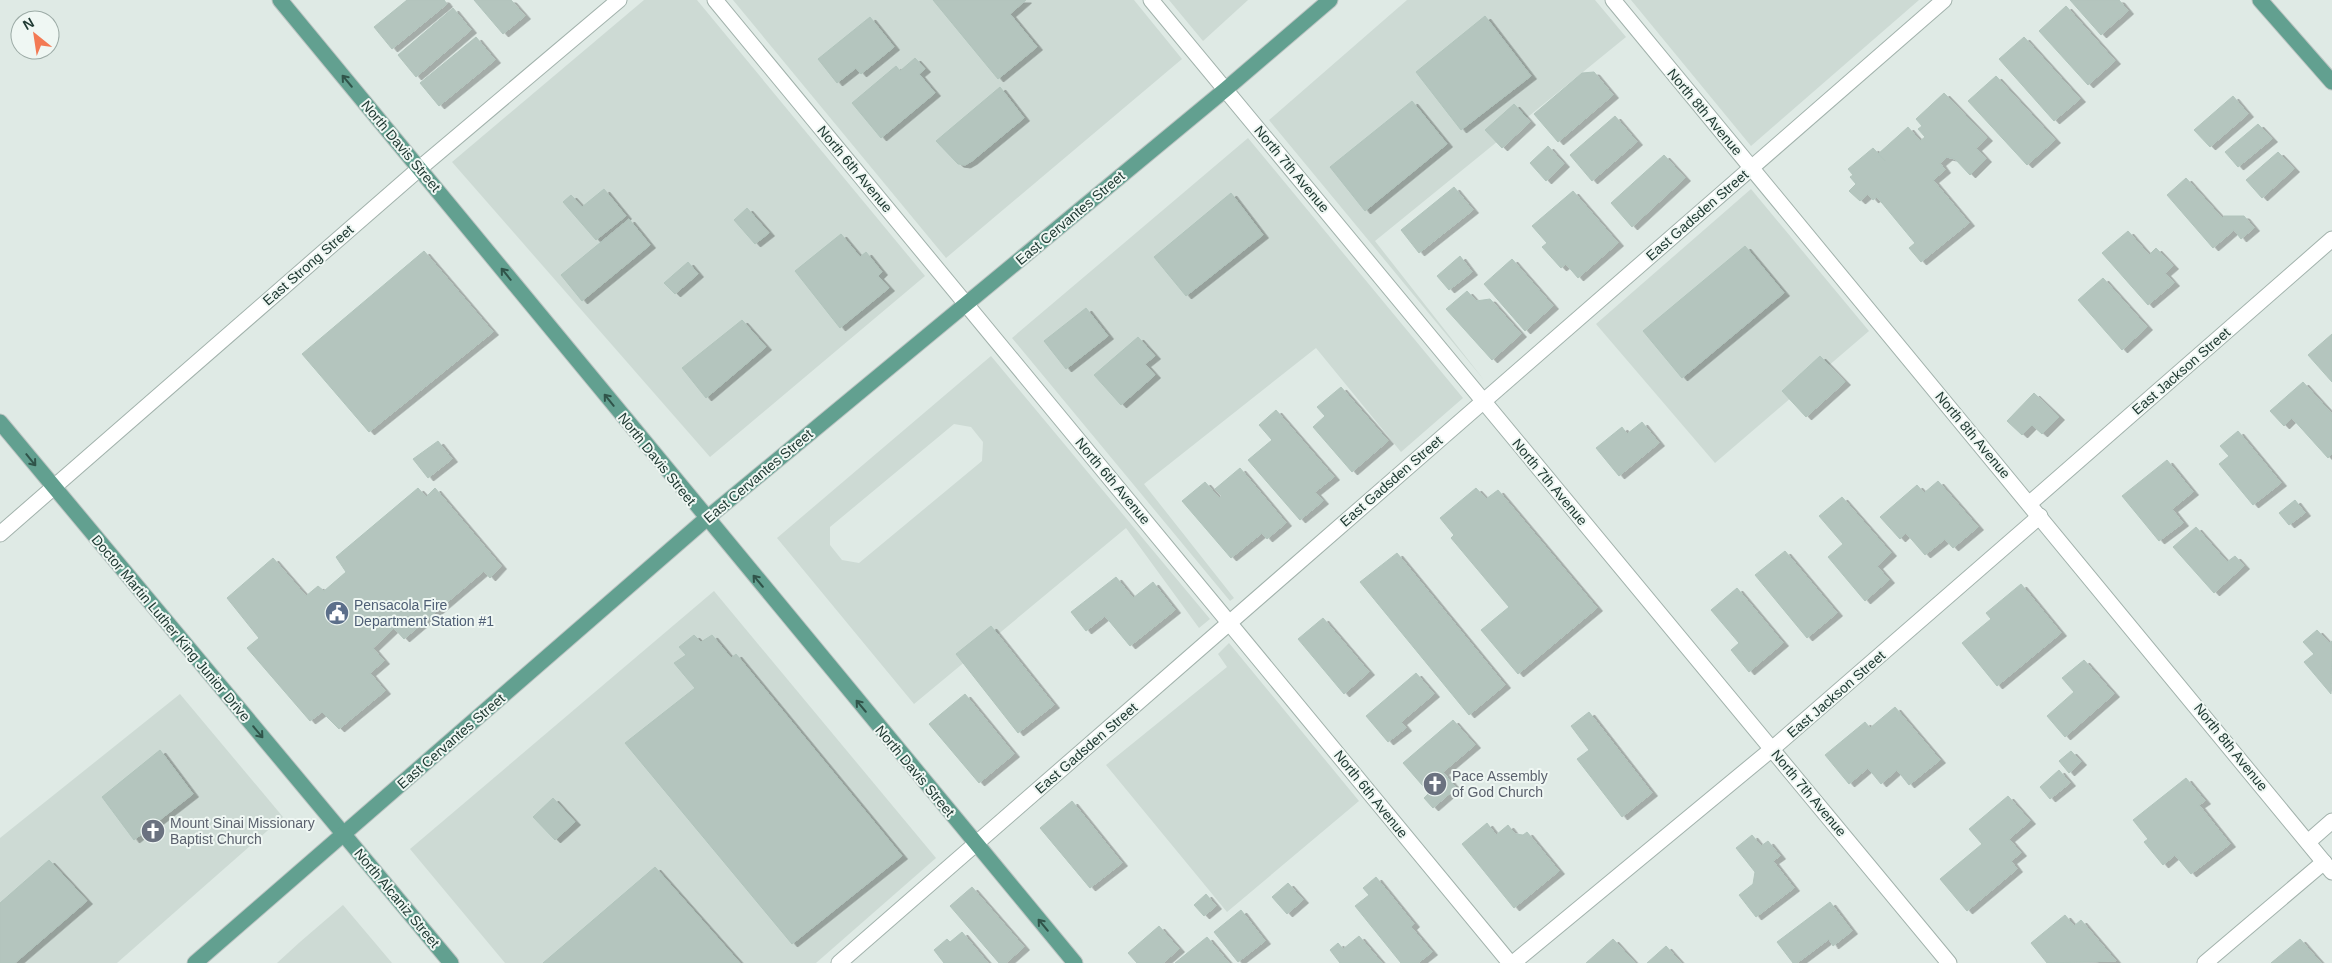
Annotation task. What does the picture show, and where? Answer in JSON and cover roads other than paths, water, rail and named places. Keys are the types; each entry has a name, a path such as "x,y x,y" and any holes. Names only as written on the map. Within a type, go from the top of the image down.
{"main road":[{"name":"North Davis Street","path":"280,0 420,168 706,519 1075,963"},
{"name":"East Cervantes Street","path":"195,963 706,519 1226,89 1330,0"},
{"path":"2260,0 2332,82"},
{"name":"Doctor Martin Luther King Junior Drive","path":"0,422 344,834"},
{"name":"North Alcaniz Street","path":"344,834 451,963"}],"street":[{"name":"East Strong Street","path":"0,534 420,168 619,0"},
{"name":"North 6th Avenue","path":"715,0 1511,963"},
{"name":"North 7th Avenue","path":"1152,0 1949,963"},
{"name":"North 8th Avenue","path":"1613,0 2030,503 2328,867"},
{"name":"East Gadsden Street","path":"839,963 1944,0"},
{"name":"East Jackson Street","path":"2030,503 2332,239"},
{"name":"East Jackson Street","path":"1511,963 1772,749 2040,516"},
{"path":"2308,842 2332,821"},
{"path":"2205,963 2328,867"}],"place":[{"name":"Pensacola Fire Department Station #1","path":"337,613"},
{"name":"Pace Assembly of God Church","path":"1435,784"},
{"name":"Mount Sinai Missionary Baptist Church","path":"153,831"}]}
